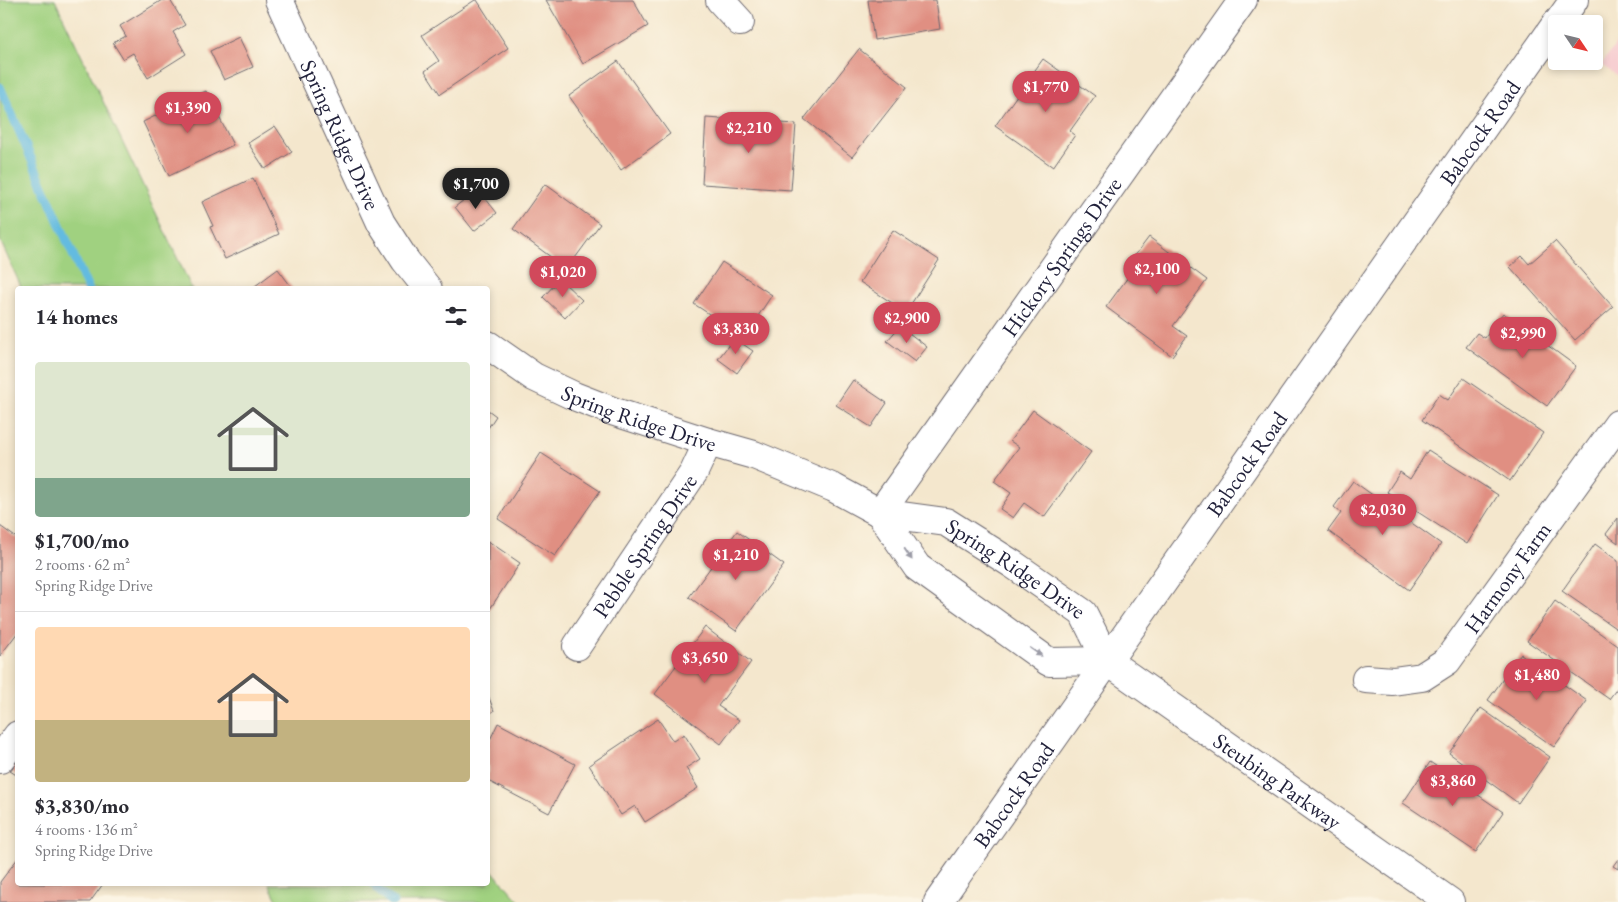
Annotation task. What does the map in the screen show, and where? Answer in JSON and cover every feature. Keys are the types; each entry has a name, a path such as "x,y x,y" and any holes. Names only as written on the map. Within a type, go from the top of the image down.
{"street":[{"name":"Spring Ridge Drive","path":"279,0 381,224 405,260 426,286"},
{"path":"720,0 740,22"},
{"name":"Hickory Springs Drive","path":"880,514 1243,0"},
{"name":"Babcock Road","path":"1563,15 1574,0"},
{"name":"Babcock Road","path":"938,902 1548,35"},
{"name":"Spring Ridge Drive","path":"490,346 534,377 574,396 615,412 754,455 834,488 880,514 946,522 1014,565 1083,613 1107,661 1049,662 917,568 880,514"},
{"name":"Harmony Farm","path":"1366,679 1393,681 1422,677 1447,661 1618,424"},
{"name":"Pebble Spring Drive","path":"576,646 694,472 708,442"},
{"name":"Steubing Parkway","path":"1107,661 1450,902"},
{"path":"0,760 15,739"}],"shaded area":[{"path":"1618,41 1618,76 1603,66 1603,62"}],"green space":[{"path":"0,0 55,0 191,286 21,286 0,240"},
{"path":"490,868 520,902 278,902 270,886 490,886"}],"building":[{"path":"162,0 170,0 185,25 173,32 186,54 148,78 133,53 123,59 113,43 126,36 120,26"},
{"path":"477,0 508,48 440,94 425,71 439,61 422,35"},
{"path":"546,0 633,0 648,26 583,64"},
{"path":"868,0 936,0 940,29 874,40"},
{"path":"239,37 253,67 224,80 210,51"},
{"path":"859,49 907,87 852,157 804,119"},
{"path":"1043,59 1095,96 1070,131 1075,135 1053,167 995,126"},
{"path":"618,61 670,134 621,170 569,96"},
{"path":"206,91 233,145 169,176 143,122"},
{"path":"706,118 796,124 791,190 702,184"},
{"path":"275,126 292,152 265,169 248,143"},
{"path":"253,178 279,234 225,259 210,227 213,226 202,202"},
{"path":"545,184 600,224 567,269 513,229"},
{"path":"478,189 497,213 474,231 455,207"},
{"path":"893,230 939,260 906,312 860,282"},
{"path":"1149,237 1207,280 1173,326 1187,336 1172,356 1106,307 1131,273 1125,269"},
{"path":"1555,241 1613,307 1575,340 1510,267 1522,256 1529,264"},
{"path":"722,262 772,295 744,337 694,304"},
{"path":"278,269 291,286 255,286"},
{"path":"560,279 582,300 565,318 543,297"},
{"path":"1503,313 1576,366 1547,406 1466,347 1477,333 1485,338"},
{"path":"900,326 927,347 915,362 887,341"},
{"path":"734,338 753,351 737,373 718,359"},
{"path":"1463,378 1543,433 1510,481 1422,420 1439,394 1448,400"},
{"path":"853,380 887,403 871,427 836,405"},
{"path":"1033,410 1091,452 1044,517 1024,503 1013,518 1000,509 1011,493 994,481 1019,447 1010,441"},
{"path":"490,412 496,416 490,425"},
{"path":"1428,450 1498,495 1467,544 1387,492 1400,472 1410,479"},
{"path":"541,453 600,491 555,556 498,519"},
{"path":"1353,481 1441,544 1409,590 1328,531 1341,513 1334,507"},
{"path":"1618,518 1618,543 1606,534"},
{"path":"0,526 15,537 15,636 0,656"},
{"path":"737,531 784,565 736,631 689,597"},
{"path":"490,542 520,563 490,609"},
{"path":"1595,544 1618,561 1618,630 1562,591"},
{"path":"1555,601 1618,646 1618,687 1609,699 1527,641"},
{"path":"705,627 751,662 718,706 739,720 721,744 655,694"},
{"path":"1521,654 1587,701 1554,747 1488,700"},
{"path":"490,700 494,711 490,713"},
{"path":"1481,708 1550,757 1518,803 1449,753"},
{"path":"658,719 673,741 684,734 700,759 686,768 698,788 645,822 635,806 621,815 589,765"},
{"path":"498,723 575,764 549,813 490,782 490,740"},
{"path":"1430,762 1503,812 1476,852 1403,803"},
{"path":"15,764 15,774 10,771"},
{"path":"1618,859 1618,869 1613,866"},
{"path":"15,862 15,886 102,886 90,902 0,902 0,882"}],"waterway":[{"path":"0,87 87,286"},
{"path":"375,886 393,902"}]}
